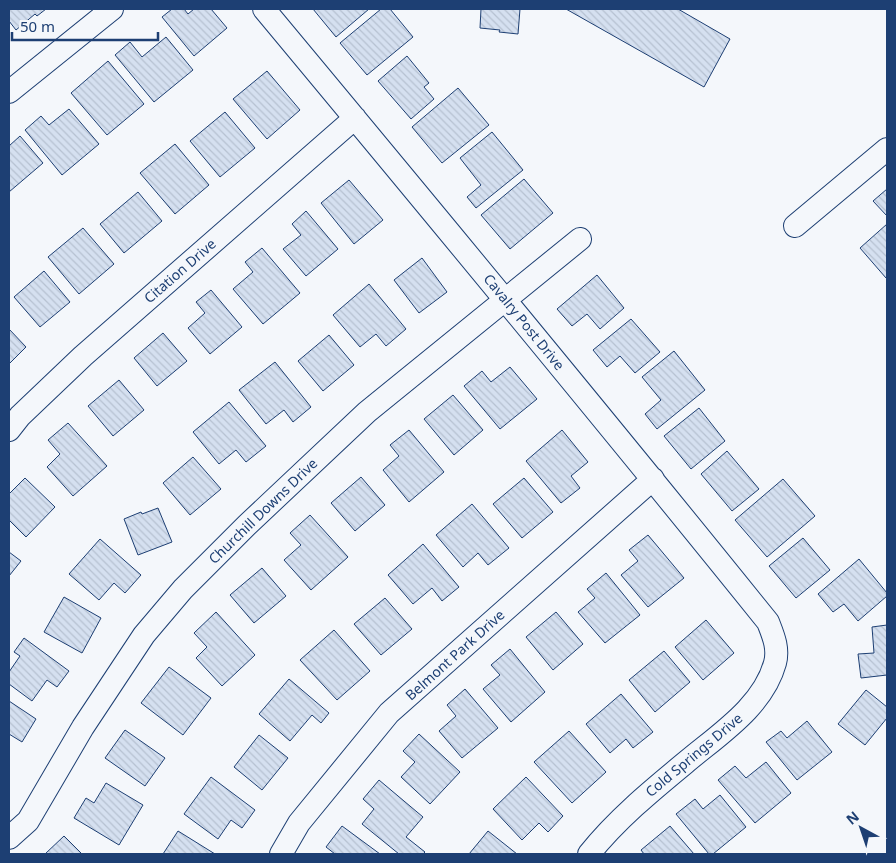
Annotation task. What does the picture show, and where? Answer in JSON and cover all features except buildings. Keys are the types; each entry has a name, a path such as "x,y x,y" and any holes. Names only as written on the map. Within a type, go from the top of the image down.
{"street":[{"path":"9,92 112,9"},
{"name":"Cavalry Post Drive","path":"264,9 506,299 653,479 768,622 775,642"},
{"name":"Citation Drive","path":"9,430 20,416 83,356 355,118"},
{"path":"795,226 887,149"},
{"name":"Churchill Downs Drive","path":"9,838 28,821 83,727 144,635 183,589 247,525 368,412 580,238"},
{"name":"Belmont Park Drive","path":"281,854 299,823 389,713 653,479"},
{"name":"Cold Springs Drive","path":"589,854 641,800 748,709 765,686 775,662 775,642"}]}
